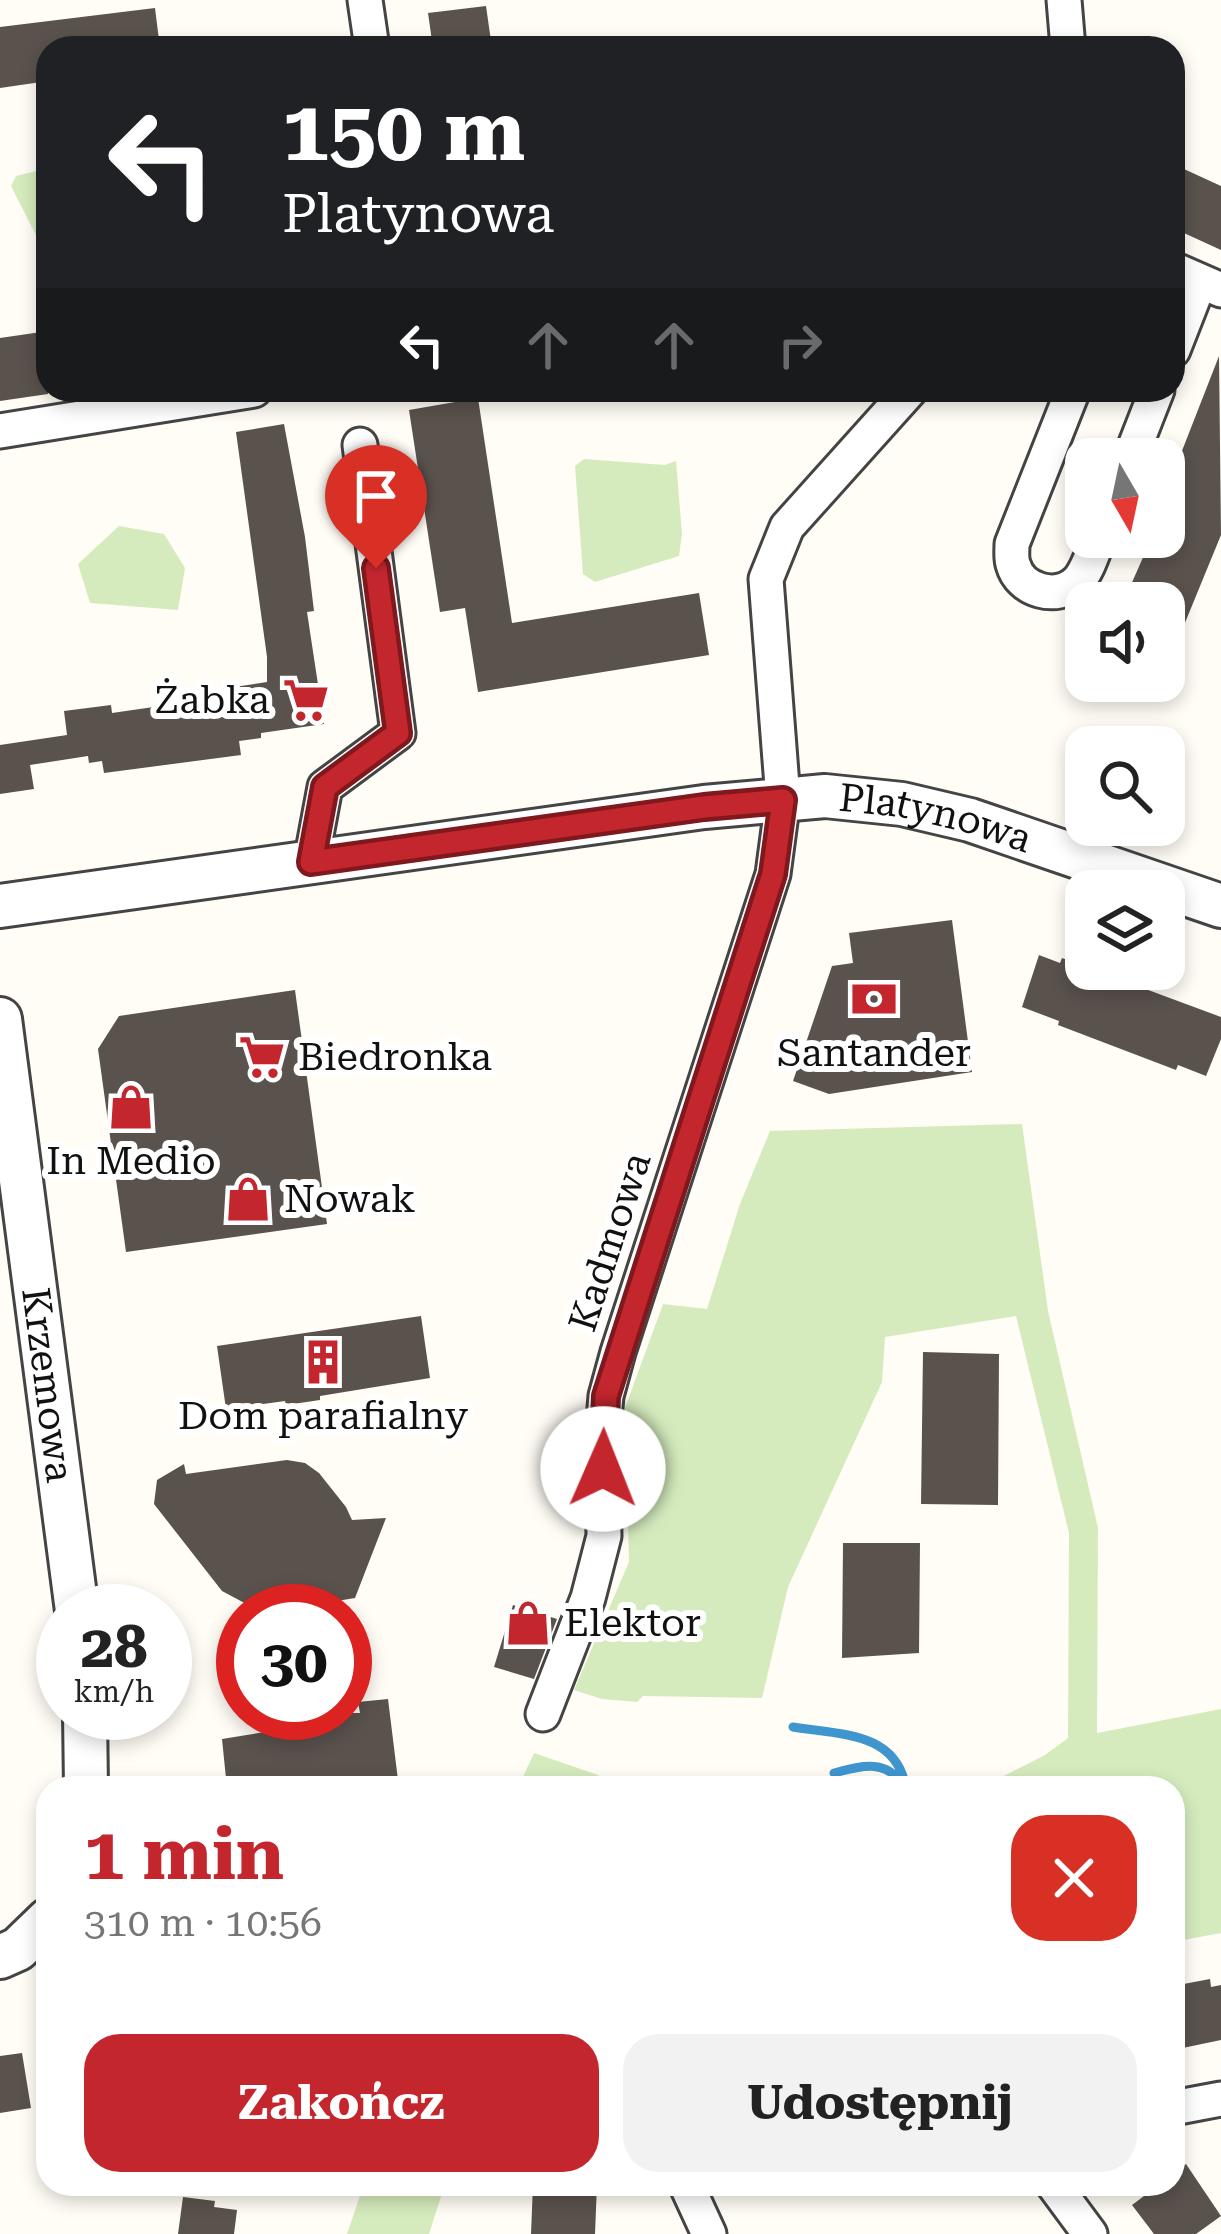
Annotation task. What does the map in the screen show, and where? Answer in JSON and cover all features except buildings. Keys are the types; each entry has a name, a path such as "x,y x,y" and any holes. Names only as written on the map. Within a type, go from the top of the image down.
{"street":[{"path":"365,0 370,36"},
{"path":"1067,1 1068,36"},
{"path":"1185,316 1198,280"},
{"path":"0,430 178,402"},
{"name":"Kadmowa","path":"543,1714 588,1598 604,1536 606,1396 773,874 783,800 766,579 787,527 899,402"},
{"path":"1068,402 1012,544 1013,565 1023,581 1041,591 1061,591 1078,581 1089,558"},
{"path":"1138,438 1152,402"},
{"path":"311,862 325,787 398,733 360,445"},
{"name":"Platynowa","path":"0,906 704,807 862,798 937,812 1221,905"},
{"name":"Krzemowa","path":"0,1018 73,1584"},
{"path":"85,1740 86,1776"},
{"path":"0,1958 36,1932"},
{"path":"1185,2106 1221,2099"},
{"path":"692,2196 709,2234"},
{"path":"1062,2196 1090,2234"}],"green space":[{"path":"36,171 36,235 11,186 16,176"},
{"path":"584,459 665,465 676,461 682,534 679,556 595,582 583,574 575,466"},
{"path":"119,526 164,534 185,568 178,610 90,603 78,564"},
{"path":"1022,1124 1048,1311 1098,1528 1097,1733 1221,1709 1221,1933 1185,1940 1185,1776 1004,1776 1068,1738 1069,1533 1016,1316 885,1337 882,1382 788,1587 762,1698 643,1696 637,1702 602,1699 574,1690 629,1562 625,1408 663,1304 707,1309 740,1204 770,1131"},
{"path":"534,1753 599,1776 523,1776"},
{"path":"360,2196 441,2196 429,2234 347,2234"}],"waterway":[{"path":"793,1727 863,1739 891,1756 902,1776"},
{"path":"834,1773 863,1767 881,1768 896,1776"}],"place":[{"name":"Żabka","path":"306,700"},
{"name":"Santander","path":"874,999"},
{"name":"Biedronka","path":"262,1057"},
{"name":"In Medio","path":"131,1107"},
{"name":"Nowak","path":"248,1199"},
{"name":"Dom parafialny","path":"323,1362"},
{"name":"Elektor","path":"528,1623"}],"route":[{"path":"376,568 398,733 325,787 311,862 783,800 773,874 606,1396 603,1469"}]}
